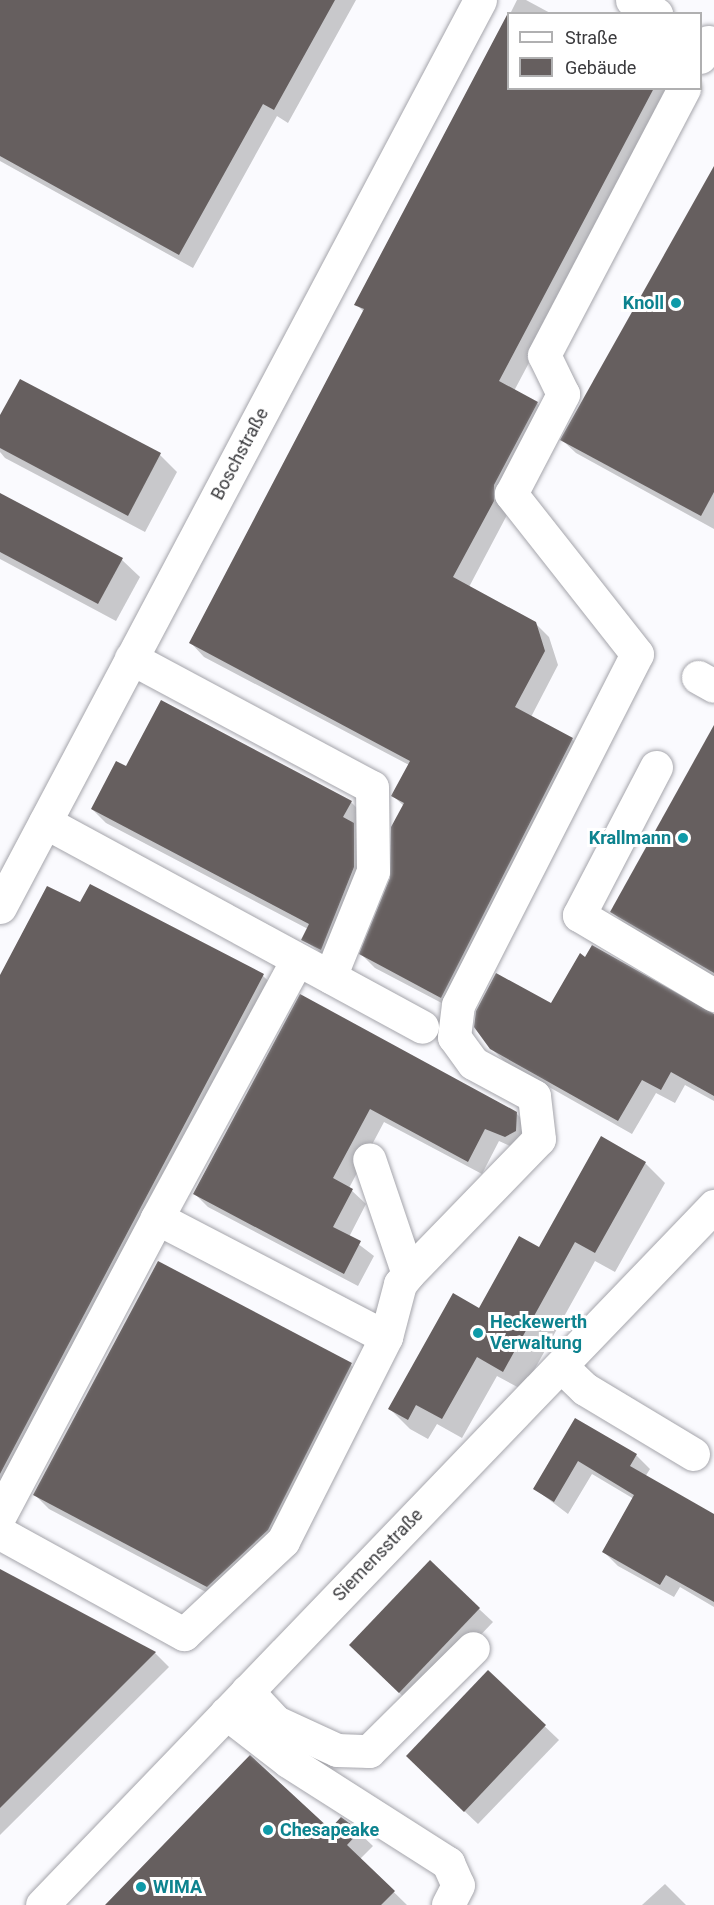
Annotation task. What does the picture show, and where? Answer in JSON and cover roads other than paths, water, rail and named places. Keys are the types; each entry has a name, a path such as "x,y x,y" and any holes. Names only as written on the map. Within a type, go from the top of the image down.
{"street":[{"name":"Boschstraße","path":"0,907 480,0"},
{"path":"632,0 653,12"},
{"path":"0,1533 184,1634 283,1541 386,1337 400,1284 539,1139 534,1096 473,1063 454,1037 458,1005 637,654 511,494 563,394 544,355 683,90"},
{"path":"132,658 372,787 373,871 330,978"},
{"path":"656,767 579,915 714,995"},
{"path":"45,822 422,1027"},
{"path":"0,1515 297,960"},
{"path":"369,1159 408,1274"},
{"name":"Siemensstraße","path":"42,1905 714,1206"},
{"path":"157,1218 386,1337"},
{"path":"561,1365 585,1389 693,1454"},
{"path":"237,1702 337,1750 369,1751 473,1648"},
{"path":"237,1702 288,1761 448,1863 458,1885 448,1905"}],"place":[{"name":"Knoll","path":"676,303"},
{"name":"Krallmann","path":"683,838"},
{"name":"Heckewerth Verwaltung","path":"478,1333"},
{"name":"Chesapeake","path":"268,1830"},
{"name":"WIMA","path":"141,1887"}]}
